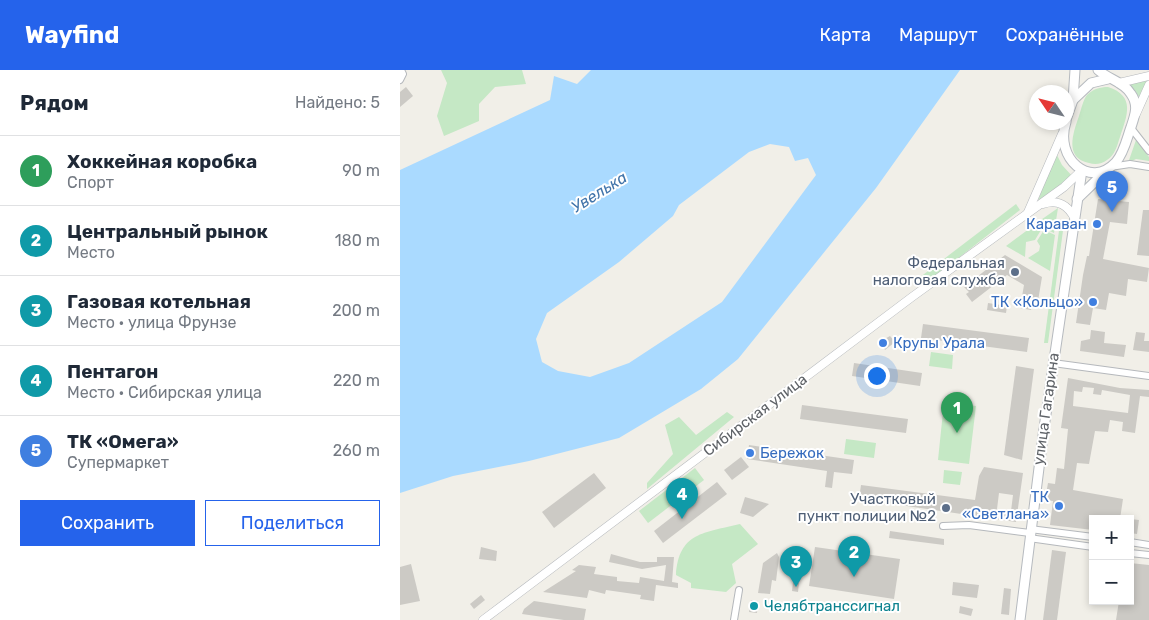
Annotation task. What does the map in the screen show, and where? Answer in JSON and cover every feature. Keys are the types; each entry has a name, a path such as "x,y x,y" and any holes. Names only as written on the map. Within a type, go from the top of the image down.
{"main road":[{"path":"1074,85 1075,70"},
{"path":"1077,199 1122,154 1136,114 1132,95 1119,83 1108,79 1098,70"},
{"path":"1074,99 1091,83 1108,79"},
{"path":"1063,130 1062,134 1068,156 1082,170 1096,171 1109,168"},
{"name":"улица Гагарина","path":"1020,620 1053,363 1082,170"}],"street":[{"path":"1119,83 1149,76"},
{"path":"1136,114 1149,85"},
{"path":"1131,128 1149,151"},
{"name":"Сибирская улица","path":"1028,212 1062,134"},
{"path":"1109,168 1130,164 1149,167"},
{"name":"Сибирская улица","path":"486,619 1028,212 1064,187 1082,170"},
{"path":"1038,205 1056,202 1062,204 1067,207 1075,219"},
{"path":"1053,363 1149,376"},
{"path":"942,526 969,525 1030,533 1089,537"},
{"path":"1030,533 1089,547"},
{"path":"1134,543 1149,545"},
{"path":"1134,553 1149,555"},
{"path":"734,620 739,590"}],"green space":[{"path":"441,70 522,70 526,84 495,87 479,104 479,121 444,136 437,116 447,83"},
{"path":"1149,79 1142,100 1129,84"},
{"path":"1102,87 1108,87 1123,96 1126,101 1127,114 1118,144 1112,156 1098,164 1091,164 1076,156 1072,144 1073,137 1082,105 1087,95"},
{"path":"1136,140 1149,157 1149,161 1136,159 1128,163"},
{"path":"1055,151 1062,165 1073,177 1037,204"},
{"path":"1016,204 1020,210 920,288 915,281"},
{"path":"1058,208 1054,233 1035,224"},
{"path":"1060,223 1064,223 1048,343 1044,343"},
{"path":"1033,226 1041,230 1035,240 1026,242 1025,257 1006,246"},
{"path":"1044,230 1055,235 1050,271 1028,258 1039,251 1040,246 1037,241"},
{"path":"931,352 953,355 952,369 929,366"},
{"path":"944,402 976,406 969,464 938,460"},
{"path":"727,412 734,417 647,489 647,483 673,454 665,425 679,417 696,435"},
{"path":"846,439 876,443 874,458 844,454"},
{"path":"695,468 704,480 648,523 639,511"},
{"path":"944,470 962,472 960,485 943,483"},
{"path":"740,524 758,544 732,564 736,583 726,592 691,588 691,583 676,575 682,550 688,542 705,533"}],"water":[{"name":"Увелька","path":"591,70 960,70 876,188 738,359 701,389 619,438 529,461 453,476 400,493 400,170 550,100 554,76 577,84","holes":["770,144 789,147 795,161 808,158 816,175 722,302 629,363 590,377 558,371 542,362 536,339 547,313 619,262 673,216 679,205 749,152"]}],"building":[{"path":"406,87 413,96 400,107 400,92"},
{"path":"1098,199 1129,202 1127,224 1110,222 1103,259 1149,268 1147,282 1128,279 1126,296 1109,293 1106,310 1093,308 1090,325 1076,323"},
{"path":"1143,210 1149,210 1149,256 1137,255"},
{"path":"1005,255 1042,277 1037,307 1032,306 1031,310 1020,308 1024,285 1007,275 972,302 966,294 969,292 964,287"},
{"path":"988,303 1007,306 1006,313 987,310"},
{"path":"923,324 1029,338 1027,352 921,338"},
{"path":"1091,330 1105,332 1104,343 1126,345 1124,357 1080,351 1081,341 1090,339"},
{"path":"1136,332 1145,333 1144,341 1149,341 1149,352 1133,350"},
{"path":"890,336 895,342 885,350 881,341"},
{"path":"854,363 922,373 920,386 852,376"},
{"path":"1016,366 1034,369 1022,460 1004,455"},
{"path":"1068,378 1120,388 1149,390 1149,397 1140,396 1135,433 1122,431 1123,422 1110,420 1108,432 1095,431 1089,464 1077,463 1073,490 1123,499 1121,515 1089,515 1089,530 1050,525 1053,501 1045,500 1048,483 1055,484 1057,468 1064,469 1068,429 1061,428","holes":["1083,387 1094,388 1093,394 1101,395 1102,390 1130,395 1128,413 1073,406 1074,391 1082,392"]},
{"path":"802,405 908,419 906,433 800,419"},
{"path":"749,445 854,460 852,474 834,472 832,488 825,487 827,471 747,459"},
{"path":"741,457 749,467 732,480 724,470"},
{"path":"984,467 1023,473 1016,522 859,499 861,485 975,500 979,476","holes":["999,493 1013,495 1011,511 997,509"]},
{"path":"594,473 606,488 554,528 542,512"},
{"path":"717,482 727,494 663,543 654,531"},
{"path":"745,497 769,504 753,517 740,513"},
{"path":"1134,519 1139,520 1137,534 1134,534"},
{"path":"890,531 944,539 944,545 889,538"},
{"path":"481,547 497,551 496,561 479,559"},
{"path":"815,547 900,559 894,599 809,586"},
{"path":"1052,550 1066,552 1057,620 1043,620"},
{"path":"777,553 779,557 776,581 772,580 770,594 758,593 763,563"},
{"path":"611,554 640,562 657,562 657,557 674,557 672,582 678,583 678,588 656,585 654,601 640,599 641,595 606,590 605,594 589,590 587,598 543,592 576,571 572,570 579,565 596,567 594,574 617,577 617,581 639,583 640,577 664,581 666,565 642,569 609,562"},
{"path":"1134,563 1149,565 1149,620 1116,620 1118,605 1134,605"},
{"path":"411,564 420,601 400,605 400,567"},
{"path":"793,582 799,583 798,592 792,591"},
{"path":"953,582 979,585 977,598 952,595"},
{"path":"1004,588 1011,589 1009,615 1001,614"},
{"path":"481,595 485,600 474,609 470,604"},
{"name":"Челябтранссигнал","path":"751,600 758,601 757,613 749,612"},
{"path":"534,601 586,609 584,620 564,620 522,614 524,609"},
{"path":"822,605 832,606 831,611 821,611"},
{"path":"960,606 973,609 971,616 959,613"}],"place":[{"name":"ТК «Омега»","path":"1112,212"},
{"name":"Караван","path":"1097,224"},
{"name":"Федеральная налоговая служба","path":"1015,272"},
{"name":"ТК «Кольцо»","path":"1093,302"},
{"name":"Крупы Урала","path":"883,343"},
{"name":"Хоккейная коробка","path":"957,433"},
{"name":"Бережок","path":"750,453"},
{"name":"ТК «Светлана»","path":"1059,506"},
{"name":"Участковый пункт полиции №2","path":"946,508"},
{"name":"Пентагон","path":"682,519"},
{"name":"Центральный рынок","path":"854,577"},
{"name":"Газовая котельная","path":"796,587"},
{"name":"Челябтранссигнал","path":"754,606"}]}
